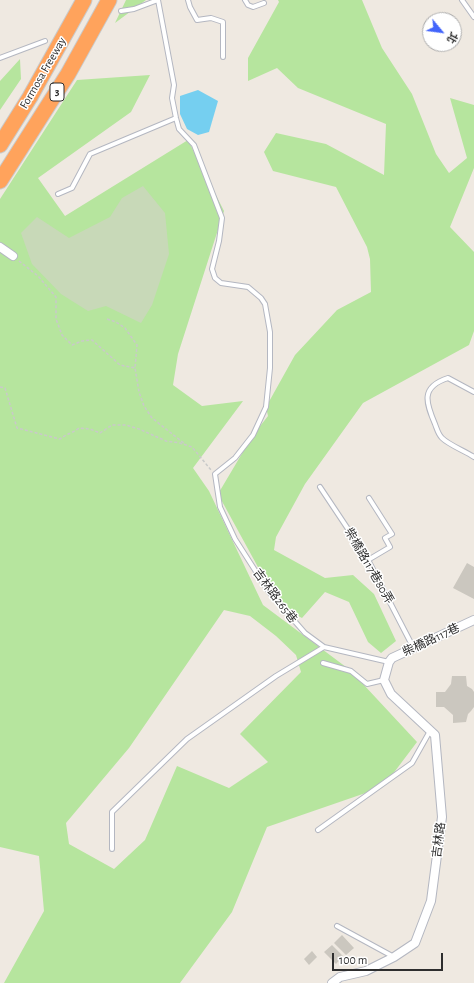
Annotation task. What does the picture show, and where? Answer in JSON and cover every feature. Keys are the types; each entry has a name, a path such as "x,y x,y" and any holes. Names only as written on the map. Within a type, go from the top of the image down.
{"highway":[{"name":"Formosa Freeway","path":"0,145 30,97 84,0"},
{"name":"Formosa Freeway","path":"0,181 68,74 109,0"}],"street":[{"path":"0,247 13,256"},
{"name":"柴橋路117巷","path":"389,662 392,658 413,647 474,620"},
{"path":"384,680 389,662"},
{"name":"吉林路","path":"332,983 340,977 366,971 394,957 414,943 430,902 442,817 435,735 391,694 384,680"}],"lane":[{"path":"121,11 134,9 158,0 174,85 172,98 179,129 194,145 222,218 220,241 212,269 215,278 221,284 248,287 261,298 265,304 270,332 270,368 266,407 253,435 235,458 215,474"},
{"path":"188,0 197,20 211,18 223,22 223,57"},
{"path":"245,0 248,5 253,7 264,3"},
{"path":"462,0 474,17"},
{"path":"0,58 45,41"},
{"path":"58,194 72,188 90,154 176,118"},
{"path":"474,392 448,378 438,381 429,389 427,395 432,419 442,438 474,457"},
{"name":"吉林路265巷","path":"215,474 220,507 238,544 269,592 291,618 305,633 324,648 389,662"},
{"name":"柴橋路117巷80弄","path":"320,487 368,560 413,647"},
{"path":"368,560 390,547 385,538 392,534 369,498"},
{"path":"112,848 112,812 187,739 276,676 324,648"},
{"path":"323,663 351,671 367,684 384,680"},
{"path":"318,830 412,763 430,730"},
{"path":"337,926 394,957"}],"path":[{"path":"13,256 38,276 56,297 56,319 62,335 72,345 82,341 92,340 120,365 135,368"},
{"path":"107,320 116,322 125,328 137,345 135,368 139,392 144,406 152,418 187,445"},
{"path":"0,387 5,388 17,428 60,439 66,434 74,432 79,428 90,429 100,433 112,425 126,425 139,429 166,442 180,442 192,447 202,461 215,474"}],"green space":[{"path":"126,0 146,0 115,23"},
{"path":"278,0 362,0 382,48 412,94 436,154 449,173 467,158 450,98 474,105 474,168 450,227 474,252 474,331 469,345 363,403 305,484 276,537 274,550 325,578 353,575 374,594 396,641 381,653 368,642 349,602 325,592 302,618 287,610 259,569 218,494 253,435 268,416 266,407 295,355 337,310 371,292 370,259 367,247 336,187 273,171 264,152 276,133 326,144 384,175 386,124 298,88 277,68 248,81 248,58 279,2"},
{"path":"20,59 21,79 0,110 0,81"},
{"path":"150,75 131,112 38,178 65,216 188,140 224,211 178,354 173,385 202,406 243,401 193,468 209,491 263,605 350,670 417,742 383,787 267,827 232,912 180,983 4,983 44,911 39,856 0,847 0,199 77,80","holes":["224,610 250,616 276,636 296,655 301,672 240,734 268,762 229,788 177,766 145,840 114,869 69,844 66,823 129,748"]},
{"path":"143,186 165,213 169,254 152,305 141,323 106,306 88,311 61,294 32,264 21,233 37,217 69,238 110,217 122,198"}],"water":[{"path":"198,90 218,101 209,132 198,135 187,129 180,114 180,96"}],"building":[{"path":"467,563 474,567 474,599 453,588"},
{"path":"452,676 466,676 467,686 474,692 474,707 468,714 466,722 453,723 453,715 444,707 436,707 436,692 445,692 451,684"},
{"path":"342,935 354,948 346,955 334,943"},
{"path":"332,945 343,956 336,964 324,952"},
{"path":"312,951 317,957 309,965 304,959"}]}
